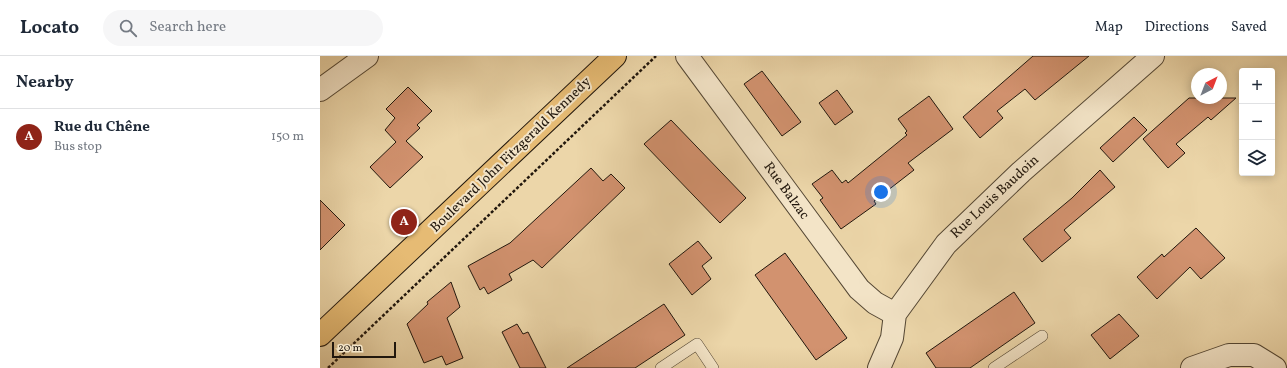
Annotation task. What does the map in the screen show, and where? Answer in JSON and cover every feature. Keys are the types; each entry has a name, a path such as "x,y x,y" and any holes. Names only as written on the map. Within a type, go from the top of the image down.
{"main road":[{"name":"Boulevard John Fitzgerald Kennedy","path":"320,335 615,56"}],"street":[{"path":"320,90 367,56"},
{"name":"Rue Balzac","path":"687,56 859,289 875,303 895,314"},
{"name":"Rue Louis Baudoin","path":"879,368 892,338 895,314 946,244 966,223 1063,134 1153,56"},
{"path":"1192,368 1229,355 1254,355 1275,368"}],"lane":[{"path":"994,368 1042,336"},
{"path":"661,368 697,344 713,368"}],"path":[{"path":"328,368 656,56"}],"building":[{"path":"1033,56 1089,56 1035,100 1025,89 997,111 1003,118 980,138 963,117"},
{"path":"762,71 801,122 782,136 744,84"},
{"path":"408,87 432,111 417,125 420,128 406,141 423,157 390,188 370,167 396,142 385,130 395,118 386,109"},
{"path":"837,90 853,112 835,125 819,103"},
{"path":"929,96 953,129 908,163 914,170 874,201 876,204 841,229 820,200 823,198 812,184 832,170 842,183 846,180 848,183 907,135 905,133 907,131 898,119"},
{"path":"1189,98 1191,98 1191,104 1227,104 1227,98 1236,98 1211,120 1208,117 1176,144 1185,153 1168,168 1143,139"},
{"path":"1134,117 1147,130 1113,162 1100,148"},
{"path":"671,120 746,198 720,223 644,144"},
{"path":"591,168 603,181 611,174 625,188 542,268 533,260 509,274 512,280 488,294 484,287 480,290 468,266 510,243"},
{"path":"1100,170 1115,187 1064,230 1071,238 1042,262 1023,239 1072,198"},
{"path":"320,200 345,225 320,250"},
{"path":"1196,228 1225,258 1201,279 1190,267 1157,299 1137,277 1162,254 1164,257"},
{"path":"698,241 712,258 702,266 711,279 692,295 669,264"},
{"path":"785,253 847,338 816,360 755,275"},
{"path":"451,282 460,307 447,318 463,358 446,365 442,356 424,363 407,324 428,304 427,302"},
{"path":"1014,292 1035,323 970,368 936,368 926,353"},
{"path":"664,304 685,335 635,368 567,368"},
{"path":"1119,314 1139,336 1110,359 1091,335"},
{"path":"517,324 523,334 528,332 546,368 520,368 502,332"}],"place":[{"name":"Rue du Chêne","path":"404,222"}]}
